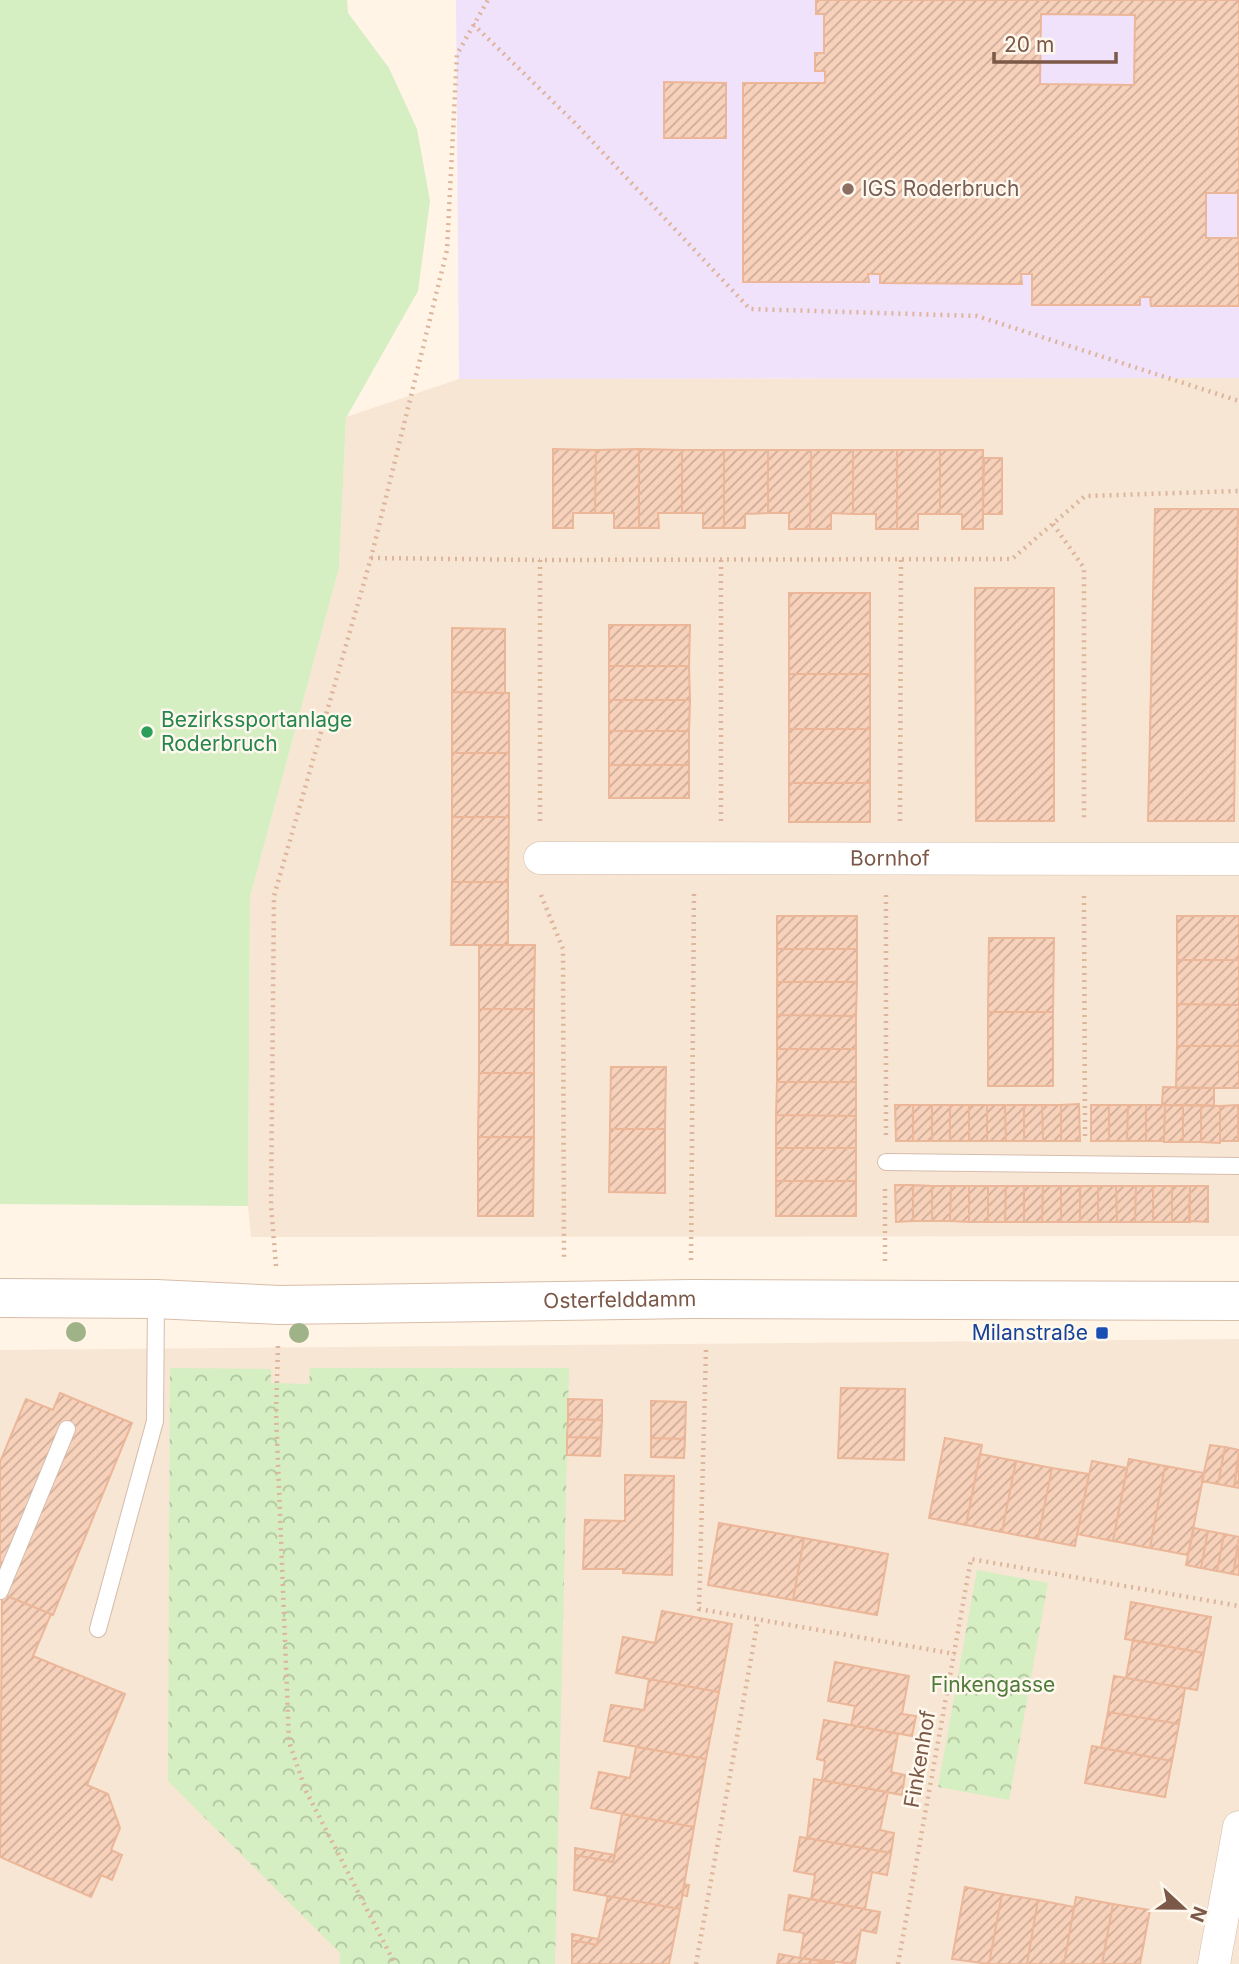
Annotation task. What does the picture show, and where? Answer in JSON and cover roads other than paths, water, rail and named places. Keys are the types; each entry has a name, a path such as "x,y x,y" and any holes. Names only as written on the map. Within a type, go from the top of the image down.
{"street":[{"name":"Bornhof","path":"540,858 1239,859"},
{"name":"Osterfelddamm","path":"0,1298 156,1299 279,1305 691,1299 1239,1301"},
{"path":"1214,1964 1239,1828"}],"lane":[{"path":"886,1162 1239,1166"},
{"path":"98,1629 155,1421 156,1299"},
{"path":"0,1591 67,1429"}],"place":[{"name":"IGS Roderbruch","path":"848,189"},
{"name":"Bezirkssportanlage Roderbruch","path":"147,732"},
{"name":"Milanstraße","path":"1102,1333"}],"park label":[{"name":"Finkengasse","path":"993,1685"}]}
